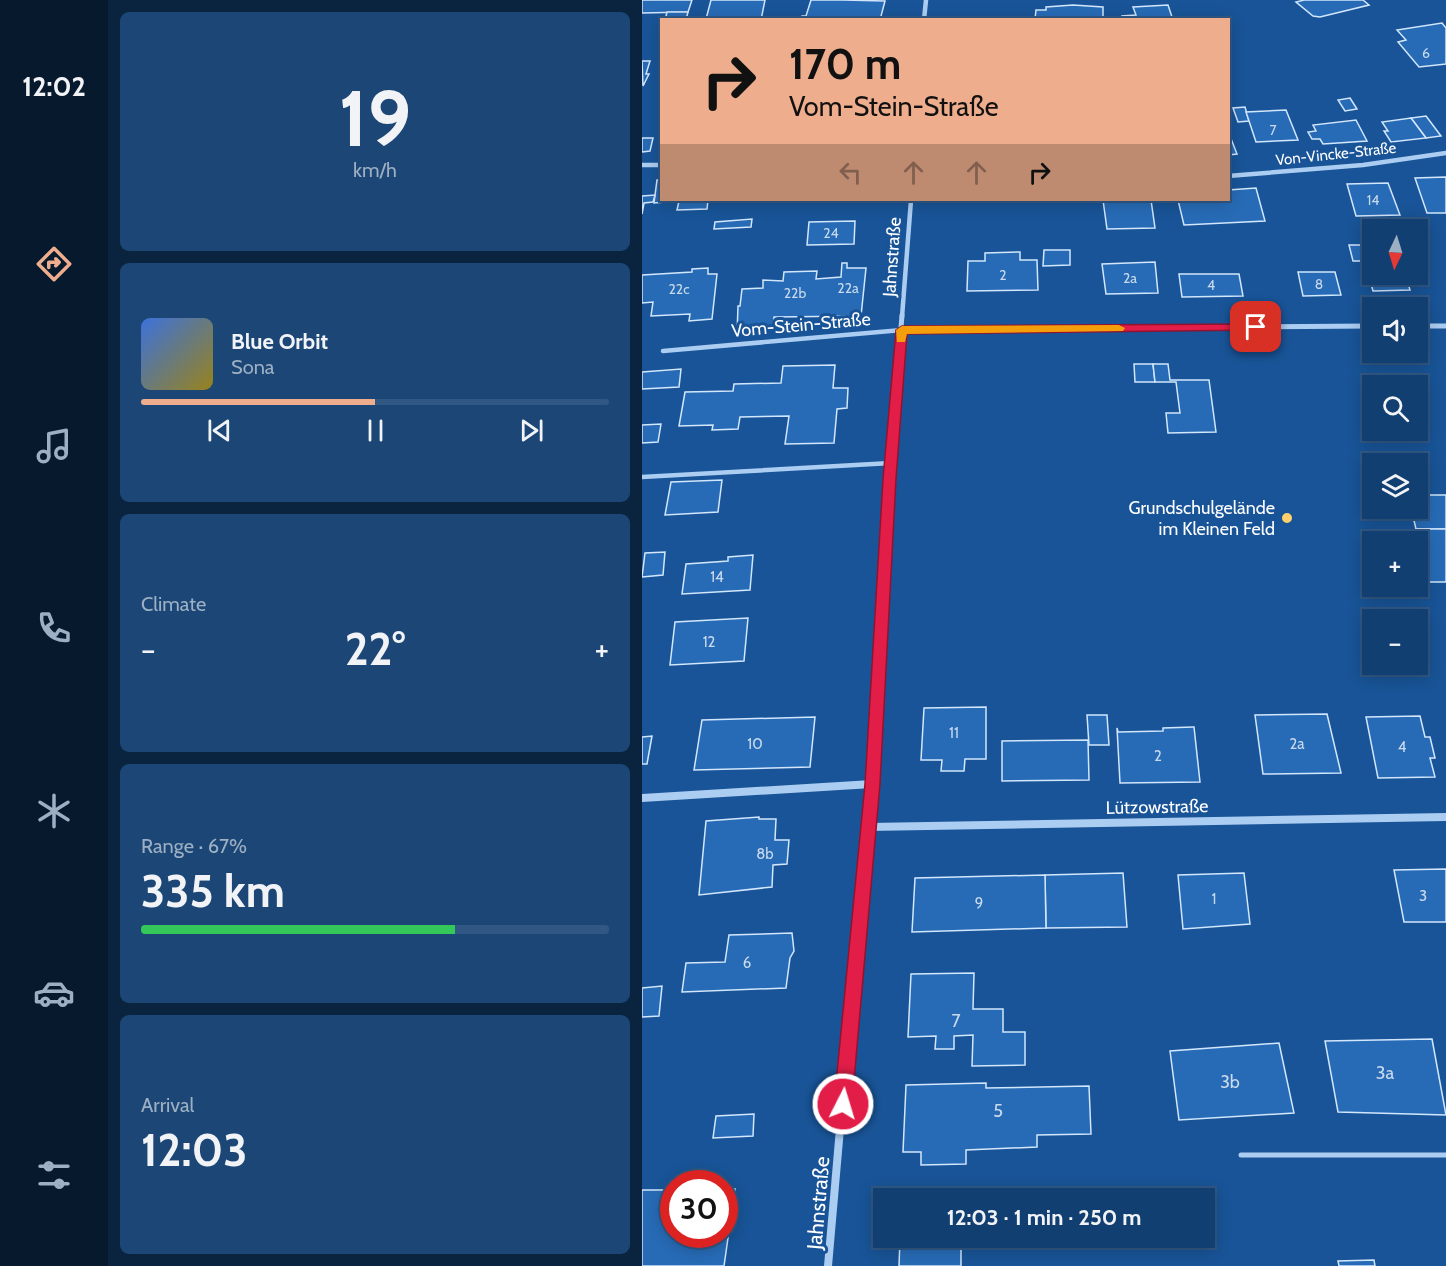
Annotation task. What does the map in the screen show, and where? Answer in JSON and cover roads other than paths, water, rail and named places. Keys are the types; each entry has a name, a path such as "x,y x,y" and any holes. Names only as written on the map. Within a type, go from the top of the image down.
{"street":[{"path":"924,18 926,0"},
{"name":"Von-Vincke-Straße","path":"1230,176 1363,165 1446,153"},
{"path":"642,165 660,165"},
{"name":"Jahnstraße","path":"828,1266 872,784 891,463 911,201"},
{"name":"Vom-Stein-Straße","path":"902,330 1362,326"},
{"path":"1428,326 1446,326"},
{"path":"642,798 872,784"},
{"name":"Lützowstraße","path":"868,828 1446,817"}],"lane":[{"name":"Vom-Stein-Straße","path":"663,351 902,330"},
{"path":"642,477 891,463"},
{"path":"1241,1155 1446,1155"}],"place":[{"name":"Grundschulgelände im Kleinen Feld","path":"1287,518"}]}
